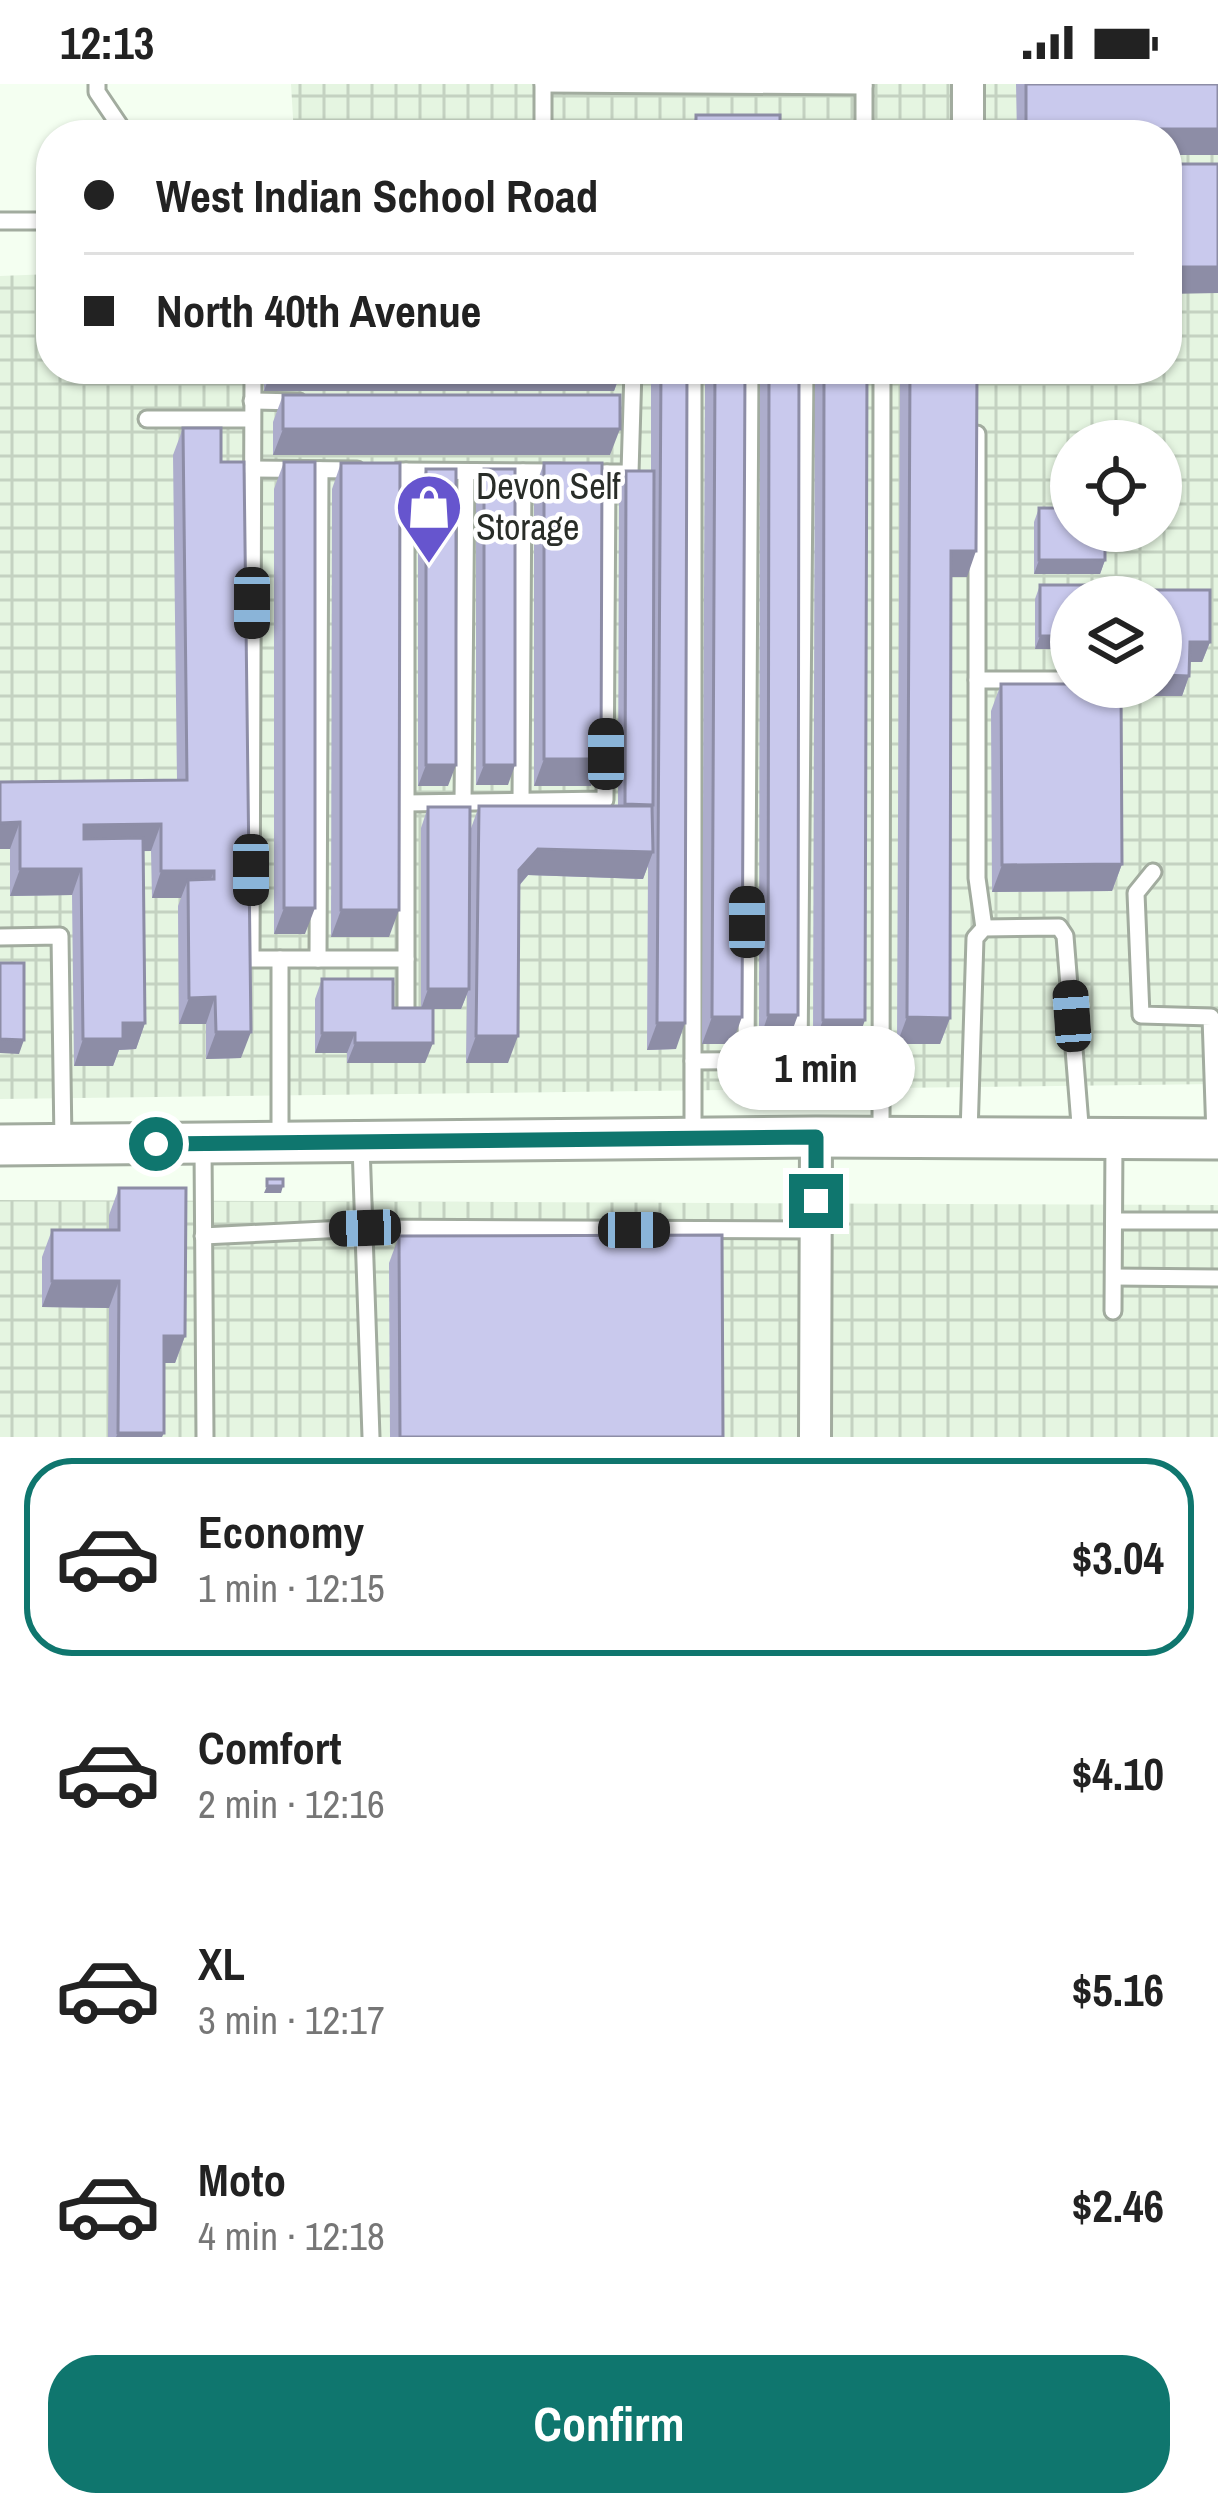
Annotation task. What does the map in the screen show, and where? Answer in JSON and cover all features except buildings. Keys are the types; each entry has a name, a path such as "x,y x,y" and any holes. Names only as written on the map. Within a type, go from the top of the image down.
{"main road":[{"path":"0,1145 816,1137 1217,1139"}],"street":[{"path":"968,84 968,120"},
{"path":"815,1437 816,1137"}],"lane":[{"path":"97,84 97,92 116,120"},
{"path":"543,120 543,84 864,85 864,120"},
{"path":"0,220 36,221"},
{"path":"253,384 250,959 406,959"},
{"path":"253,470 630,473 633,384"},
{"path":"694,384 694,1139"},
{"path":"746,1060 751,384"},
{"path":"800,1060 805,384"},
{"path":"881,1137 882,384"},
{"path":"147,419 324,402"},
{"path":"608,404 632,404"},
{"path":"969,1137 976,938 984,928 977,878 977,411"},
{"path":"318,959 320,470"},
{"path":"406,471 406,1010"},
{"path":"464,802 466,472"},
{"path":"521,801 523,472"},
{"path":"406,803 605,800 607,472"},
{"path":"977,680 1050,680"},
{"path":"1153,872 1136,892 1141,1015 1210,1017 1217,1139"},
{"path":"984,928 1059,927 1065,936 1115,1221 1113,1312"},
{"path":"0,937 60,937 63,1145"},
{"path":"280,959 280,1142"},
{"path":"694,1060 881,1060"},
{"path":"360,1142 371,1437"},
{"path":"203,1143 205,1437"},
{"path":"1115,1221 1218,1221"},
{"path":"203,1236 365,1228 816,1231"},
{"path":"1114,1277 1218,1278"}],"shaded area":[{"path":"291,84 1218,84 1218,1084 0,1099 0,276 36,275 36,384 1182,384 1182,120 293,120"},
{"path":"0,1200 1218,1205 1218,1437 0,1437"}],"place":[{"name":"Devon Self Storage","path":"429,566"}],"route":[{"path":"156,1144 816,1137 816,1201"}]}
